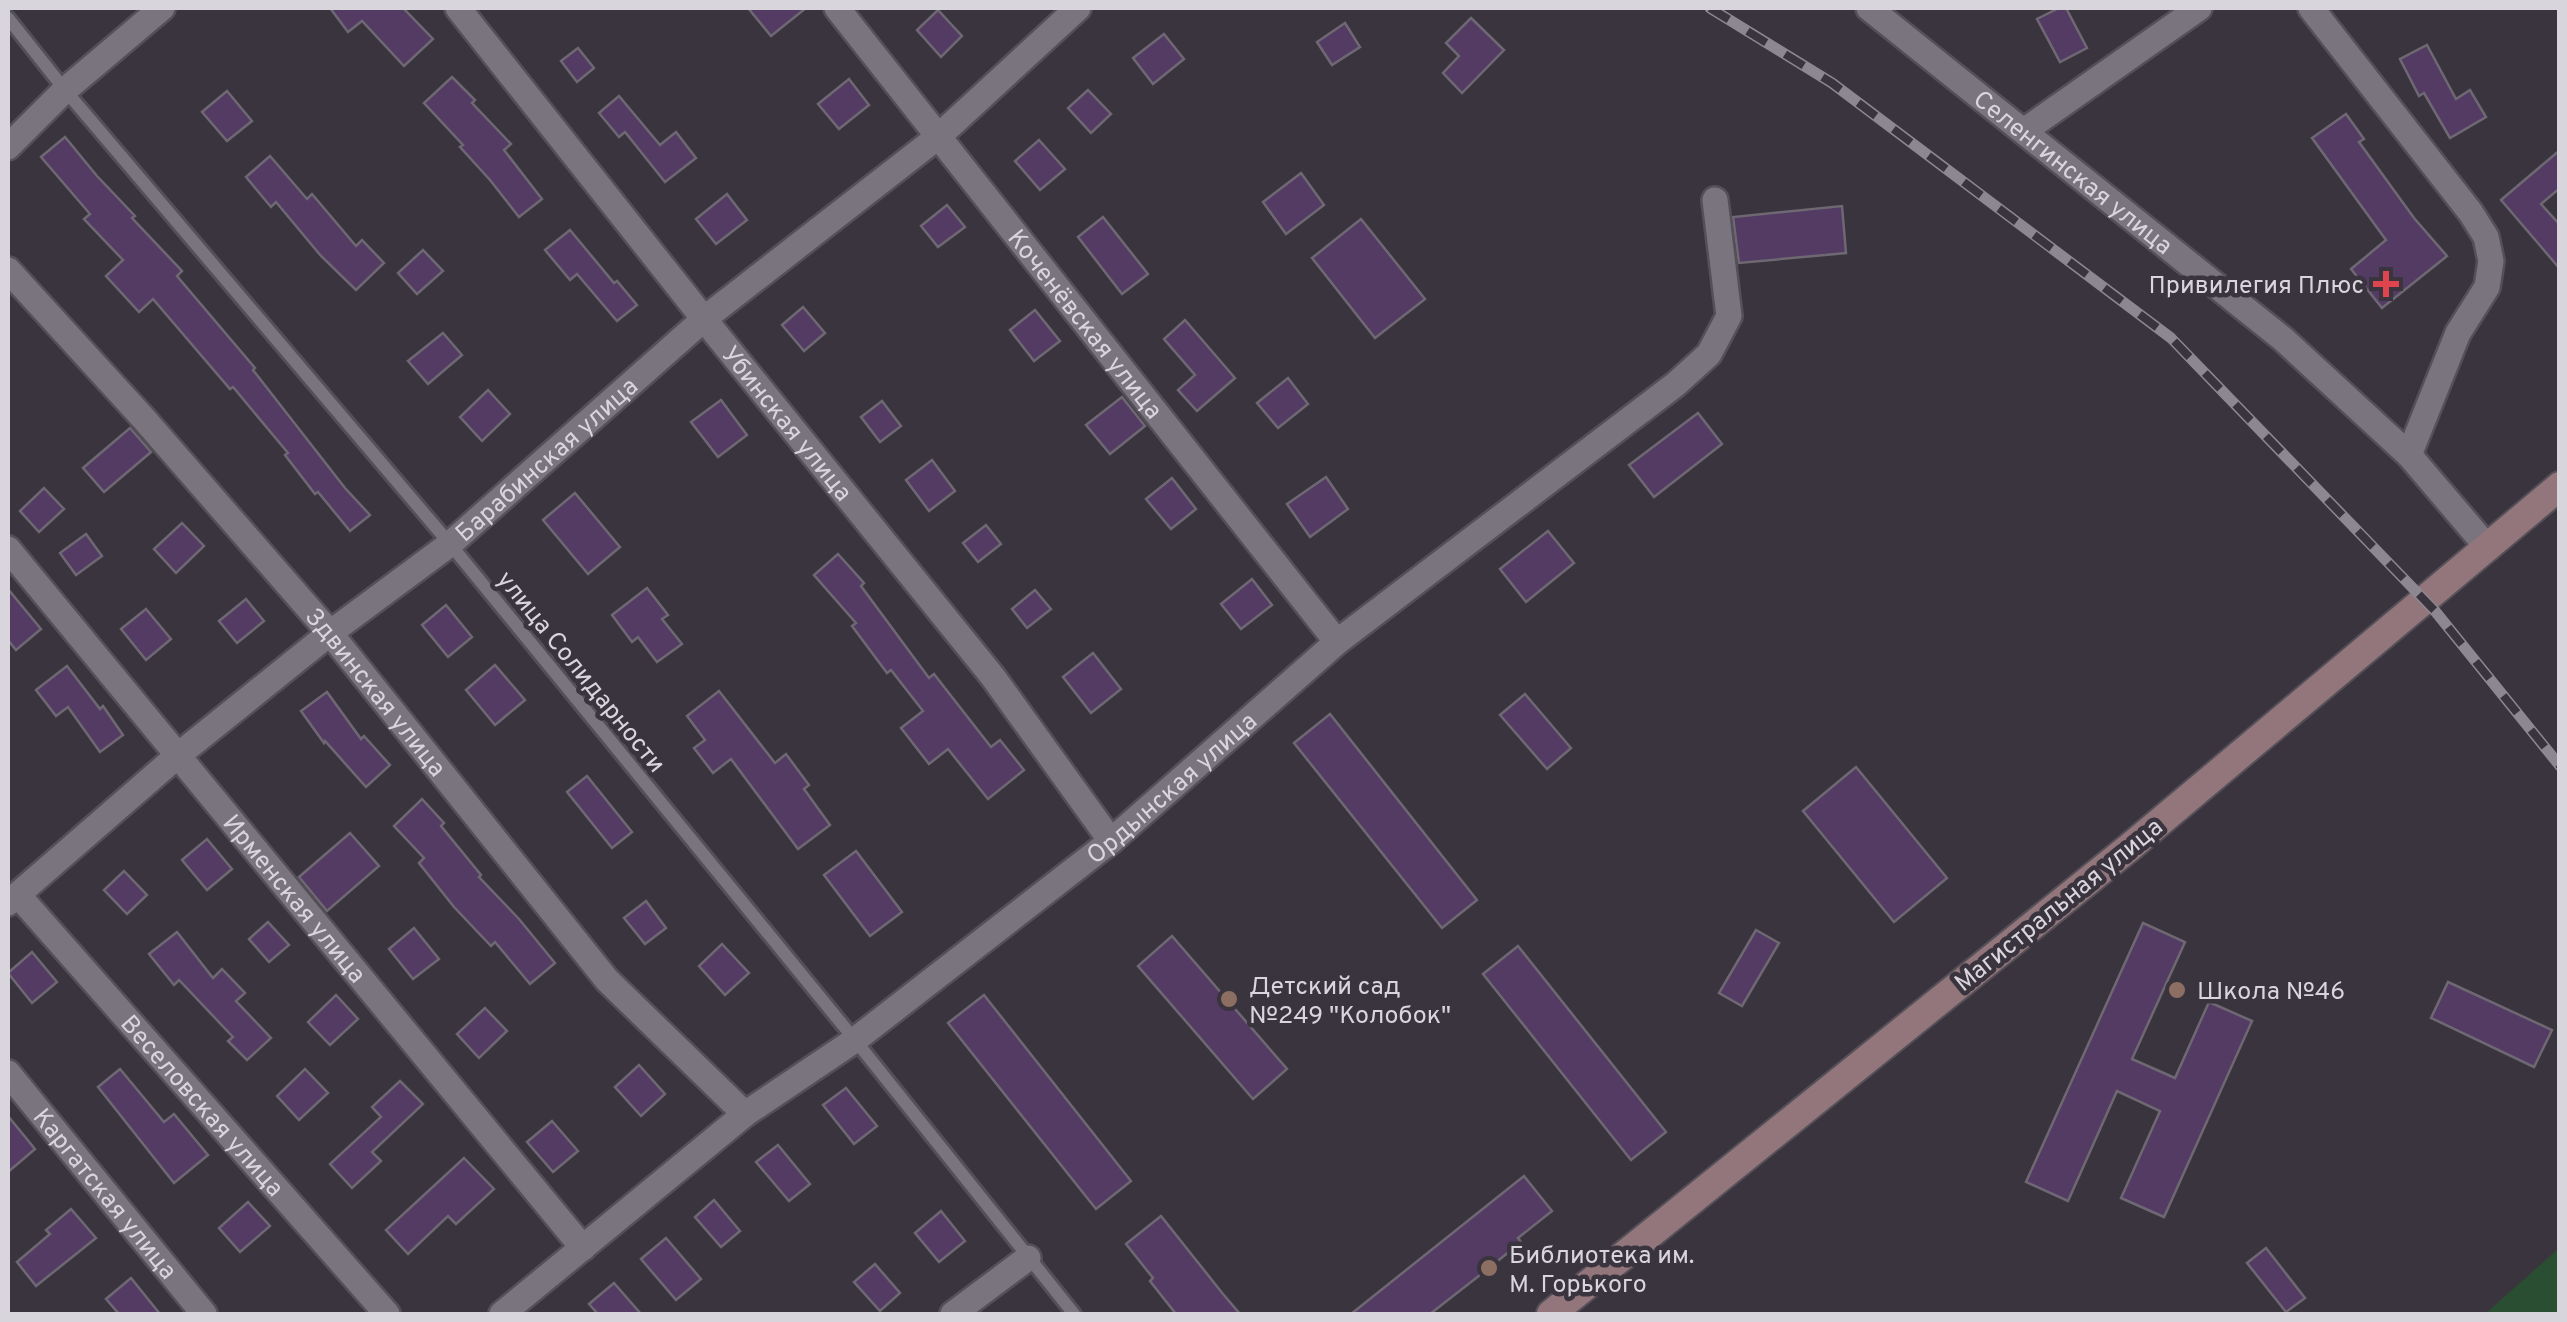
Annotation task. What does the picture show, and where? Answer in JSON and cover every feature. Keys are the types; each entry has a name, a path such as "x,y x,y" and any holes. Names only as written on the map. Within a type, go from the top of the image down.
{"main road":[{"name":"Магистральная улица","path":"1552,1314 2130,847 2560,486"}],"street":[{"path":"8,147 65,90 162,8"},
{"name":"Убинская улица","path":"458,8 993,678 1111,842"},
{"name":"Коченёвская улица","path":"837,8 1337,642"},
{"name":"Барабинская улица","path":"13,899 176,757 330,633 450,544 704,319 940,136 1078,8"},
{"name":"Селенгинская улица","path":"1869,8 2283,339 2409,455 2488,548"},
{"path":"2024,131 2199,8"},
{"path":"2312,8 2486,237 2491,262 2488,287 2458,333 2409,455"},
{"name":"Ордынская улица","path":"502,1314 746,1114 855,1040 1111,842 1337,642 1676,384 1709,354 1729,316 1715,200"},
{"name":"Здвинская улица","path":"8,270 330,633 607,980 746,1114"},
{"name":"Ирменская улица","path":"8,549 582,1248"},
{"name":"Веселовская улица","path":"13,899 387,1314"},
{"name":"Каргатская улица","path":"8,1073 204,1314"},
{"path":"953,1314 1028,1258"}],"lane":[{"name":"улица Солидарности","path":"8,18 450,544 1074,1314"}],"green space":[{"path":"2559,1248 2559,1314 2485,1314"}],"building":[{"path":"330,8 403,8 433,39 404,66 362,21 348,32"},
{"path":"748,8 806,8 771,36"},
{"path":"2066,8 2087,48 2060,62 2037,19"},
{"path":"938,10 962,36 941,57 917,30"},
{"path":"1471,18 1504,50 1462,93 1443,73 1459,56 1446,43"},
{"path":"1345,23 1360,47 1332,65 1317,42"},
{"path":"1164,34 1184,59 1153,84 1133,58"},
{"path":"2427,45 2456,99 2470,90 2486,117 2450,138 2424,93 2419,96 2400,59"},
{"path":"578,48 594,68 577,82 561,61"},
{"path":"452,77 511,144 504,150 542,199 519,217 460,147 463,145 424,103"},
{"path":"849,79 869,105 839,129 818,104"},
{"path":"1088,90 1111,114 1091,133 1068,108"},
{"path":"227,91 252,121 227,141 202,112"},
{"path":"619,96 660,145 676,132 696,158 665,182 625,132 619,137 599,113"},
{"path":"2346,114 2364,139 2359,142 2447,256 2382,308 2351,269 2386,240 2312,138"},
{"path":"65,137 182,271 177,276 370,515 350,531 318,492 315,494 285,455 288,453 233,387 230,389 153,299 139,312 106,276 123,260 84,219 90,214 41,157"},
{"path":"1039,140 1065,169 1040,190 1015,161"},
{"path":"2560,150 2560,188 2541,204 2560,225 2560,269 2501,200"},
{"path":"270,156 307,199 312,194 356,246 362,240 384,263 356,290 321,256 276,202 271,207 246,177"},
{"path":"1301,173 1324,205 1286,234 1263,202"},
{"path":"727,194 747,220 716,244 696,219"},
{"path":"947,205 965,227 938,247 921,226"},
{"path":"1842,206 1846,253 1739,263 1733,217"},
{"path":"1103,217 1148,274 1122,294 1078,237"},
{"path":"1361,219 1425,299 1375,338 1312,258"},
{"path":"570,230 637,305 617,321 577,274 570,280 545,250"},
{"path":"423,250 443,271 417,294 398,273"},
{"path":"803,307 825,333 804,351 782,325"},
{"path":"1035,310 1060,341 1034,361 1010,330"},
{"path":"1185,320 1235,378 1197,411 1178,390 1195,375 1164,339"},
{"path":"443,333 462,355 428,384 408,361"},
{"path":"1288,378 1308,404 1278,428 1257,403"},
{"path":"488,390 510,414 482,441 460,417"},
{"path":"1122,397 1145,426 1110,454 1086,425"},
{"path":"721,400 747,435 718,457 691,422"},
{"path":"882,401 901,426 880,442 861,417"},
{"path":"1698,413 1722,444 1654,497 1629,465"},
{"path":"130,428 151,452 104,492 83,468"},
{"path":"932,460 955,491 929,511 906,480"},
{"path":"1326,477 1348,509 1310,537 1287,504"},
{"path":"1172,478 1196,509 1171,529 1146,499"},
{"path":"44,488 64,509 39,532 20,511"},
{"path":"575,493 620,547 588,574 543,520"},
{"path":"182,523 204,546 176,573 154,549"},
{"path":"986,525 1001,544 978,562 963,543"},
{"path":"1548,531 1574,563 1526,602 1500,569"},
{"path":"86,534 102,556 76,575 60,553"},
{"path":"838,554 864,583 861,586 929,678 934,674 991,747 1000,740 1024,770 988,799 948,749 929,764 901,728 923,711 891,670 887,673 852,626 856,623 814,575"},
{"path":"1252,579 1272,605 1241,629 1221,604"},
{"path":"647,588 668,615 662,619 682,644 657,662 638,637 632,642 612,615"},
{"path":"8,589 41,629 16,650 8,640"},
{"path":"1035,590 1051,609 1027,628 1012,609"},
{"path":"246,599 264,621 237,643 219,621"},
{"path":"446,605 472,637 448,657 422,625"},
{"path":"146,609 171,639 146,660 121,629"},
{"path":"1093,653 1121,689 1091,713 1063,677"},
{"path":"495,665 525,700 495,725 466,690"},
{"path":"67,666 123,735 100,752 68,707 56,716 36,690"},
{"path":"719,691 775,763 786,754 809,785 804,789 830,825 798,849 731,759 713,773 694,748 705,740 687,716"},
{"path":"327,692 361,739 364,736 390,765 366,787 324,743 301,711"},
{"path":"1525,694 1571,748 1547,769 1500,715"},
{"path":"1330,714 1477,900 1442,928 1294,743"},
{"path":"1856,767 1947,878 1894,922 1803,811"},
{"path":"587,776 632,832 612,848 567,792"},
{"path":"422,799 444,823 441,826 479,877 555,963 530,984 495,942 491,946 454,907 419,863 424,858 394,826"},
{"path":"350,833 379,866 327,911 299,877"},
{"path":"207,839 232,869 207,890 182,860"},
{"path":"856,851 902,912 870,936 824,875"},
{"path":"124,871 147,895 127,914 104,890"},
{"path":"646,901 666,928 645,944 624,918"},
{"path":"268,922 289,945 269,962 249,939"},
{"path":"2143,923 2185,942 2132,1059 2175,1078 2209,1002 2252,1021 2164,1217 2121,1198 2160,1111 2117,1091 2068,1201 2026,1182"},
{"path":"414,928 439,959 413,979 389,949"},
{"path":"1756,930 1779,943 1742,1006 1719,993"},
{"path":"177,932 213,978 222,969 245,993 236,1001 271,1038 247,1060 228,1041 233,1037 179,980 174,985 149,954"},
{"path":"1172,936 1287,1069 1253,1099 1138,966"},
{"path":"722,944 749,973 725,995 699,966"},
{"path":"1518,946 1666,1132 1631,1160 1483,974"},
{"path":"32,952 57,982 32,1003 8,973"},
{"path":"2448,982 2552,1030 2534,1067 2431,1018"},
{"path":"336,995 358,1019 330,1045 308,1022"},
{"path":"984,995 1131,1181 1096,1209 948,1023"},
{"path":"485,1008 507,1031 479,1058 457,1034"},
{"path":"639,1065 665,1094 641,1116 615,1087"},
{"path":"120,1069 164,1122 174,1114 208,1155 174,1183 98,1087"},
{"path":"305,1069 328,1093 299,1120 277,1096"},
{"path":"400,1081 423,1104 372,1152 381,1161 352,1188 330,1164 381,1117 372,1107"},
{"path":"846,1088 877,1126 854,1144 823,1105"},
{"path":"8,1116 35,1149 8,1172"},
{"path":"552,1121 578,1151 553,1172 527,1142"},
{"path":"778,1145 810,1184 789,1201 756,1162"},
{"path":"464,1158 494,1189 456,1224 448,1216 408,1254 386,1230"},
{"path":"1524,1176 1552,1211 1489,1268 1430,1314 1351,1314"},
{"path":"714,1200 740,1231 721,1247 695,1217"},
{"path":"248,1202 270,1226 240,1252 219,1228"},
{"path":"71,1209 96,1238 36,1286 17,1262 50,1234 46,1230"},
{"path":"941,1211 965,1241 939,1262 915,1233"},
{"path":"1161,1216 1240,1314 1176,1314 1126,1244"},
{"path":"666,1238 701,1279 676,1300 641,1259"},
{"path":"2266,1248 2305,1298 2286,1312 2247,1263"},
{"path":"875,1264 900,1293 880,1311 854,1282"},
{"path":"131,1278 160,1314 119,1314 106,1299"},
{"path":"614,1283 641,1314 598,1314 589,1304"}],"railway":[{"path":"1710,8 1832,83 2171,338 2435,611 2560,766"}],"place":[{"name":"Привилегия Плюс","path":"2386,284"},
{"name":"Школа №46","path":"2177,990"},
{"name":"Детский сад №249 \"Колобок\"","path":"1229,999"},
{"name":"Библиотека им. М. Горького","path":"1489,1268"}]}
